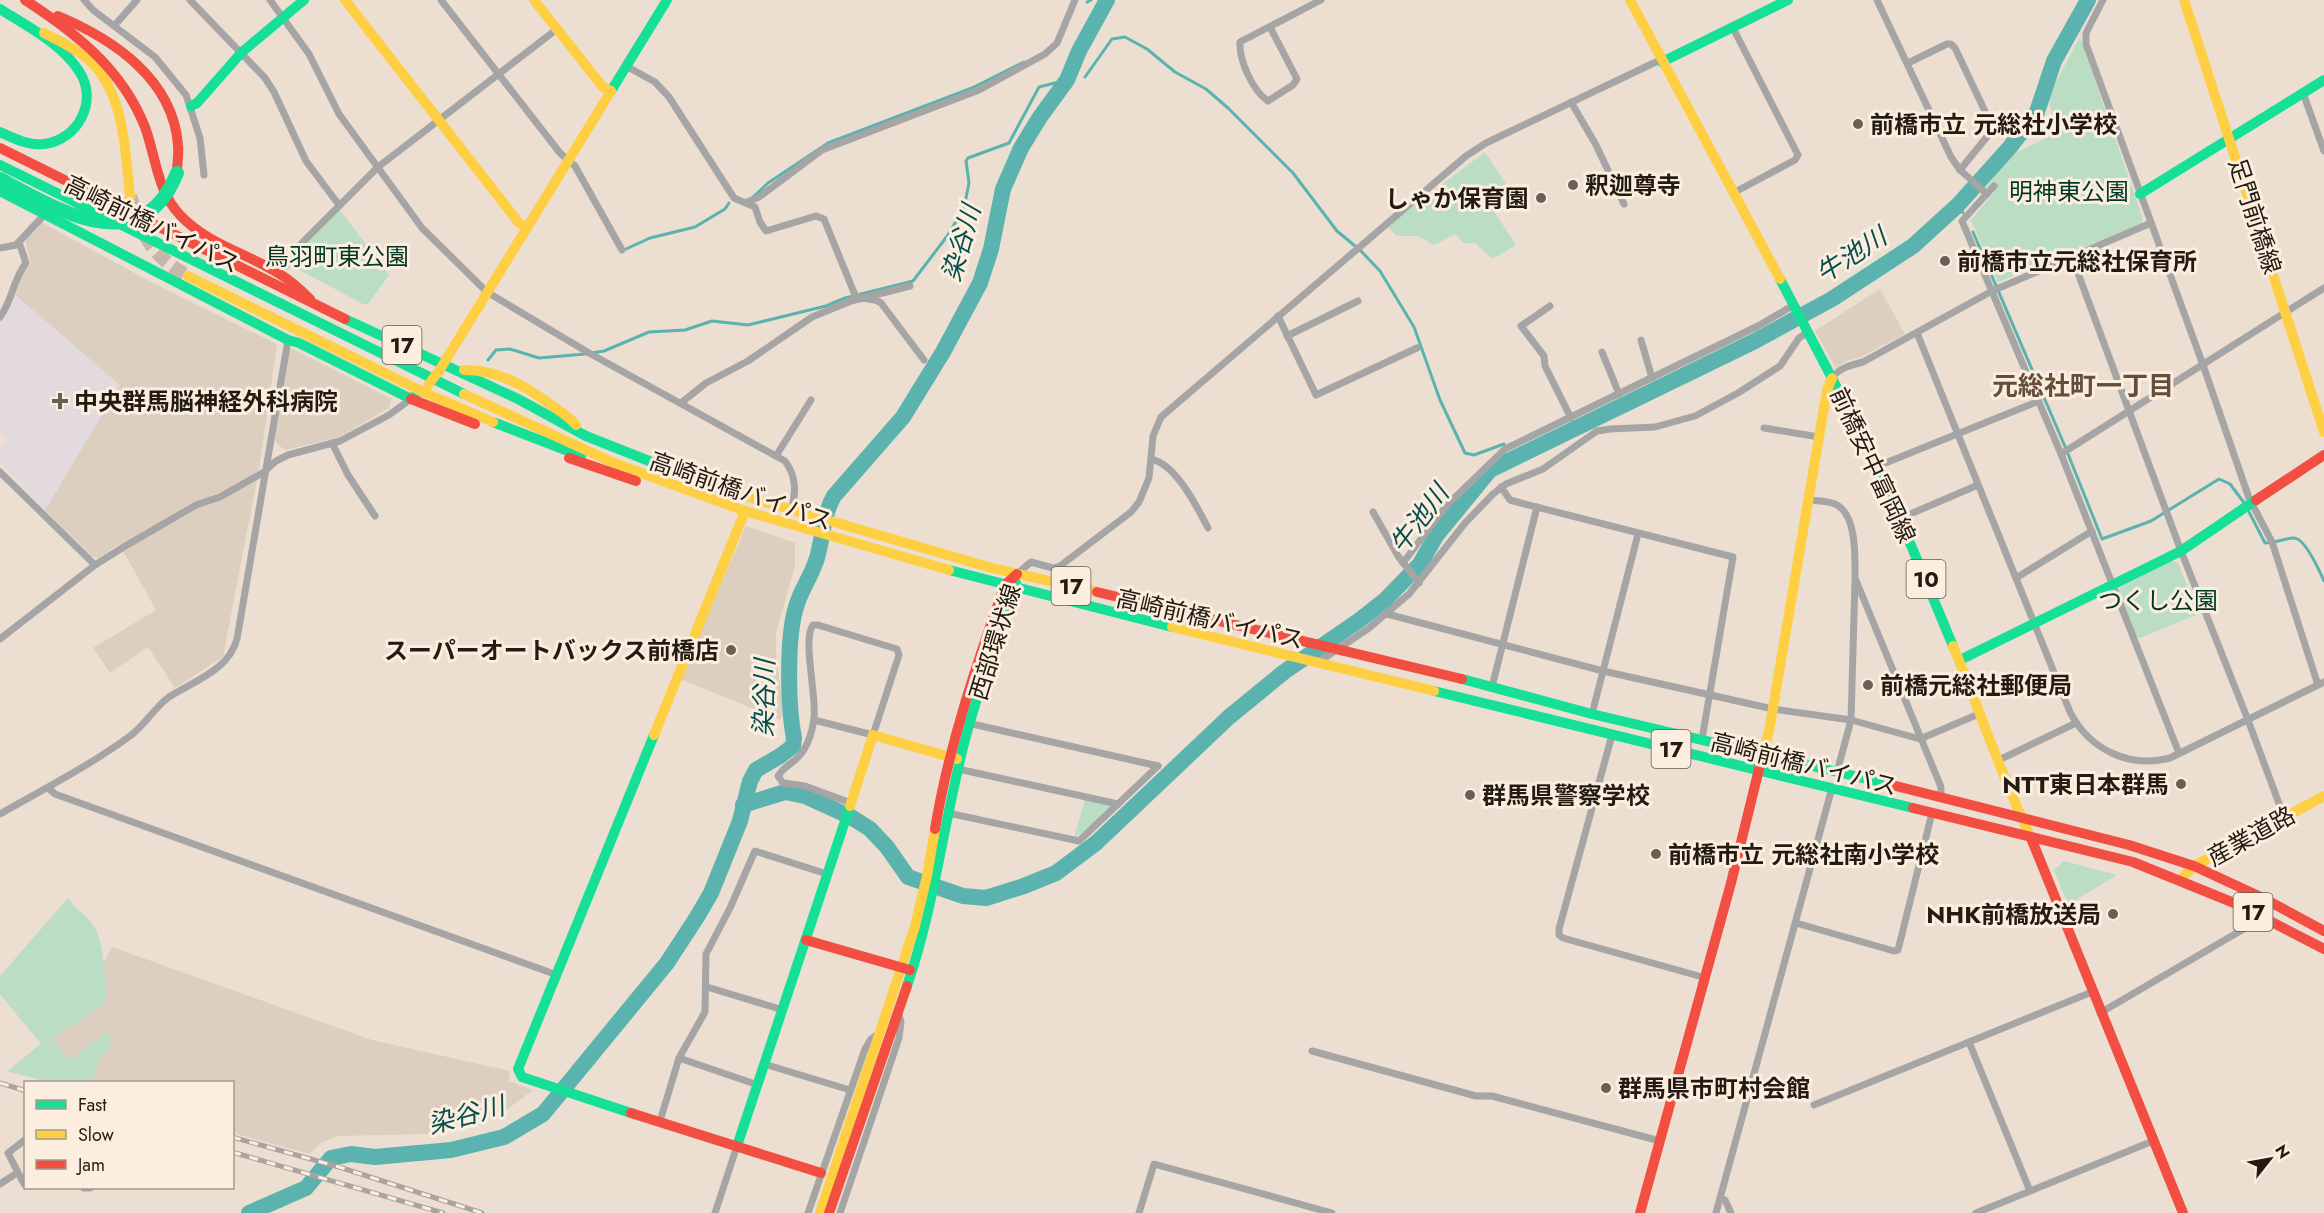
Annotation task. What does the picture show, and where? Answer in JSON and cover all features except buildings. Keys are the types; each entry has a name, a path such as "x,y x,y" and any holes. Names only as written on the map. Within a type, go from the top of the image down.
{"main road":[{"path":"25,0 104,58 120,80 145,128 164,190 170,202 185,220 201,233 280,273 297,285 315,305"},
{"path":"191,106 197,103 242,52 304,0"},
{"path":"345,0 519,223 526,228"},
{"path":"534,0 602,86 610,91"},
{"path":"416,395 433,380 444,364 667,0"},
{"name":"10","path":"1630,0 1807,329"},
{"path":"1662,62 1788,0"},
{"name":"足門前橋線","path":"2184,0 2324,432"},
{"path":"0,9 30,28 65,56 80,71 86,87 86,112 72,132 53,142 39,144 22,141 0,132"},
{"path":"0,179 76,217 90,222 112,224 138,218 151,211 167,194 177,173 179,154 173,120 152,79 130,56 83,24 41,10"},
{"path":"30,28 61,40 75,49 92,64 108,85 119,112 130,196"},
{"path":"2139,194 2324,80"},
{"name":"高崎前橋バイパス","path":"0,148 315,305 518,399 586,435 707,483 791,511 810,524"},
{"name":"高崎前橋バイパス","path":"0,165 433,380 614,463 745,511 810,524 1310,642 1592,714 1941,797 2129,845 2194,866 2282,907 2324,931"},
{"path":"0,191 288,340 416,395 578,456 614,463"},
{"path":"188,276 453,416 639,482 674,486"},
{"name":"前橋安中富岡線","path":"1807,329 1878,466 1901,518 2183,1213"},
{"path":"1640,1213 1706,978 1759,771 1773,708 1827,390 1832,378"},
{"path":"1959,660 2181,550 2324,455"},
{"path":"745,511 518,1069 522,1077 543,1085 821,1173"},
{"name":"高崎前橋バイパス","path":"832,530 1010,587 2133,862 2258,914 2324,949"},
{"name":"西部環状線","path":"908,969 932,878 944,812 965,722 1010,587 1017,574"},
{"path":"737,1146 873,735 956,762"},
{"name":"産業道路","path":"2180,880 2194,866 2324,796"},
{"path":"806,940 908,969"},
{"path":"819,1213 898,1013 908,969"},
{"path":"829,1213 879,1033 908,969"}],"street":[{"path":"84,0 165,67 186,95 191,106 202,153 204,175"},
{"path":"114,26 137,0"},
{"path":"190,0 242,52 270,86 306,161 339,205"},
{"path":"270,0 309,54 339,114 422,228 487,292 589,353 788,464 794,479 795,492 791,511"},
{"path":"441,0 560,153 575,166 622,250"},
{"path":"744,203 759,197 822,150 979,90 1045,54 1057,43 1075,0"},
{"path":"1270,27 1297,76 1293,85 1268,101 1246,71 1241,60 1240,42 1321,0"},
{"path":"1877,0 1951,157 1960,170 1985,192"},
{"path":"1917,333 2076,723 2097,745 2126,759 2160,760 2248,720 2321,683 2272,542 2252,503 2086,44 2086,33 2103,0"},
{"path":"1733,28 1798,156 1795,160 1735,192"},
{"path":"286,266 302,243 378,167 557,29"},
{"path":"1908,63 1949,44 1953,45 1960,58 1992,126 1990,133 1960,170"},
{"path":"1017,574 1031,562 1053,568 1060,567 1131,512 1145,492 1153,436 1161,417 1466,156 1486,143 1571,102 1658,61 1662,62"},
{"path":"626,66 655,82 669,97 734,198 755,207 766,231 816,216 824,219 855,295 861,299 876,299 881,303 924,360"},
{"path":"2303,93 2324,151"},
{"path":"1571,102 1596,145 1624,204"},
{"path":"1995,186 1985,192 1962,221 2061,454 2179,753"},
{"path":"0,248 12,247 20,242 45,214"},
{"path":"1832,378 1836,373 1863,362 1992,291 2151,223"},
{"path":"0,317 9,301 19,271 26,263 20,242"},
{"path":"2072,257 2284,817"},
{"path":"681,403 706,383 748,361 812,317 861,299 910,286"},
{"path":"2061,454 2324,288"},
{"path":"1287,336 1358,301"},
{"path":"1550,306 1521,326 1544,357 1545,366 1570,418"},
{"path":"1404,564 1446,506 1505,449 1795,307"},
{"path":"1278,316 1316,395 1418,348"},
{"path":"1314,661 1387,614 1418,582 1459,529 1501,487 1552,464 1597,431 1655,427 1695,416 1738,393 1780,366 1807,329"},
{"path":"0,814 103,755 132,735 167,699 222,665 231,656 237,639 288,340"},
{"path":"1641,340 1652,378"},
{"path":"1602,352 1619,394"},
{"path":"0,639 95,565 122,548 196,505 220,497 264,472 276,461 288,455 332,443 388,415 416,395"},
{"path":"776,456 812,400"},
{"path":"1878,466 2039,401"},
{"path":"1764,428 1820,437"},
{"path":"332,443 348,475 375,516"},
{"path":"1151,459 1158,462 1181,483 1208,528"},
{"path":"0,472 95,565"},
{"path":"1901,518 1978,485"},
{"path":"1501,487 1510,500 1733,557 1702,739"},
{"path":"1809,500 1839,506 1848,518 1855,553 1851,720 1837,772"},
{"path":"1492,687 1537,507"},
{"path":"1372,512 1404,564 1418,582"},
{"path":"2016,578 2092,531"},
{"path":"1592,714 1638,534"},
{"path":"1855,578 1941,786 1941,797"},
{"path":"1387,614 1603,671 1773,708 1851,720 1920,739 1981,713"},
{"path":"814,720 873,735 899,650 896,647 815,624 810,629 808,647 814,694 814,720 805,750 779,773 778,779 783,783 805,786 850,805"},
{"path":"944,812 1079,842 1158,766 965,722"},
{"path":"1999,760 2076,723"},
{"path":"1612,735 1559,935 1706,978"},
{"path":"956,762 1118,804"},
{"path":"48,788 55,794 557,975"},
{"path":"1716,1213 1832,788"},
{"path":"1796,923 1894,951 1898,950 1932,813"},
{"path":"660,1121 679,1058 705,1012 706,954 730,908 755,851 827,874"},
{"path":"2100,1013 2247,927 2258,914"},
{"path":"706,987 783,1010"},
{"path":"1814,1105 2092,992"},
{"path":"840,1213 899,1038 901,1021 898,1013"},
{"path":"808,1213 868,1044 879,1033"},
{"path":"1969,1042 2030,1191"},
{"path":"1312,1051 1476,1096 1492,1096 1660,1141"},
{"path":"679,1058 758,1085"},
{"path":"764,1064 850,1090"},
{"path":"24,1141 8,1153 24,1184"},
{"path":"1976,1213 2153,1141"},
{"path":"715,1213 737,1146"},
{"path":"1139,1213 1154,1164 1332,1213"},
{"path":"0,1184 17,1173"},
{"path":"1720,1197 1725,1200 1731,1213"}],"shaded area":[{"path":"41,222 151,282 277,344 259,469 223,657 175,688 148,647 110,673 93,648 156,610 119,544 99,558 93,557 45,510 119,385 14,294 20,276 31,264 25,239"},
{"path":"1880,289 1905,334 1861,357 1848,360 1836,368 1815,331"},
{"path":"14,294 120,385 45,510 0,462 0,450 8,440 0,432 0,321 5,316"},
{"path":"291,348 392,399 389,408 339,437 285,450 277,444 273,435 287,355"},
{"path":"746,526 795,543 795,566 776,633 776,654 783,706 781,720 680,679"},
{"path":"112,947 372,1040 510,1071 509,1081 533,1090 508,1109 467,1125 429,1134 338,1136 321,1143 309,1154 234,1133 234,1081 92,1081 110,1030 68,1060 52,1038 106,1001 104,962"}],"green space":[{"name":"明神東公園","path":"2080,37 2143,219 2141,224 1998,282 1971,220 1994,192 1985,189 2008,157 2052,135 2053,117 2048,97"},
{"path":"1485,152 1508,187 1487,201 1516,245 1492,259 1475,243 1463,243 1455,234 1434,245 1418,236 1397,236 1387,226"},
{"name":"鳥羽町東公園","path":"340,210 389,275 368,304 363,304 294,267 293,262 300,251"},
{"name":"つくし公園","path":"2171,561 2178,563 2198,614 2140,638 2135,636 2118,593 2120,587"},
{"path":"1085,799 1110,804 1111,808 1088,829 1074,838"},
{"path":"2064,861 2117,875 2068,905 2054,870"},
{"path":"68,898 91,922 96,929 102,948 106,1001 52,1038 68,1060 110,1030 110,1050 102,1053 92,1081 43,1081 7,1071 41,1044 0,994 0,976"}],"waterway":[{"path":"1087,2 1091,0"},
{"name":"染谷川","path":"249,1213 306,1188 331,1158 351,1154 375,1157 451,1150 504,1137 543,1114 667,963 711,893 740,821 750,781 756,770 793,746 789,671 793,617 817,558 830,503 903,417 943,352 980,283 991,249 1003,189 1021,148 1067,80 1079,51 1107,0"},
{"name":"牛池川","path":"743,805 785,792 805,796 851,817 870,829 887,847 908,877 963,896 986,898 1056,873 1096,843 1229,717 1284,672 1385,600 1420,564 1436,536 1490,470 1755,341 1832,299 1913,246 1958,205 2010,147 2037,112 2054,61 2088,0"},
{"path":"1085,77 1112,39 1125,37 1147,49 1175,72 1206,89 1228,108 1293,173 1337,231 1380,271 1414,327 1440,400 1465,453 1474,455 1504,444"},
{"path":"753,197 768,183 828,143 972,88 1024,62"},
{"path":"592,353 604,351 649,332 685,330 712,321 748,325 913,281 948,235 964,208 969,183 966,161 968,158 1009,143 1039,87 1067,80"},
{"path":"626,249 650,238 695,227 725,209 729,203"},
{"path":"1958,205 1963,213"},
{"path":"1973,232 2102,539 2151,521 2219,479 2230,484 2245,504"},
{"path":"488,360 496,350 510,349 539,358 585,354"},
{"path":"2248,510 2265,543 2294,538 2303,543 2324,581"}],"tunnel":[{"path":"130,196 139,222 150,243 165,260 188,276"}],"railway":[{"path":"0,1083 24,1090"},
{"path":"234,1138 339,1167 482,1213"},
{"path":"234,1153 443,1213"}],"traffic: fast":[{"path":"191,106 197,103 242,52 304,0"},
{"path":"611,91 667,0"},
{"path":"1662,62 1788,0"},
{"path":"0,9 43,36 63,52 79,71 87,94 82,117 67,135 56,141 33,144 0,132"},
{"path":"2140,194 2324,80"},
{"path":"0,165 464,394"},
{"path":"0,179 47,204 72,214 97,221 120,222 142,216 161,200 177,173"},
{"path":"0,191 288,340 299,343 411,399 416,395"},
{"path":"1780,279 1878,466 1953,646"},
{"path":"345,319 518,399 586,436 707,484 741,495"},
{"path":"493,422 581,456"},
{"path":"1960,660 2181,551 2256,500"},
{"path":"949,570 1172,627"},
{"path":"907,986 925,924 966,736 983,678 1016,583"},
{"path":"1462,679 1592,714 1888,784"},
{"path":"1434,691 1913,808"},
{"path":"631,1113 522,1077 518,1069 654,735"},
{"path":"737,1146 850,806"}],"traffic: slow":[{"path":"345,0 519,223 526,228"},
{"path":"534,0 602,86 610,91"},
{"path":"1630,0 1780,279"},
{"path":"2184,0 2324,432"},
{"path":"44,33 73,48 88,59 109,88 121,123 130,196"},
{"path":"428,385 439,371 611,91"},
{"path":"188,276 421,391 493,422"},
{"path":"464,370 488,373 510,380 540,397 576,425"},
{"path":"1761,761 1769,731 1827,390 1832,378"},
{"path":"464,394 614,463 745,511 949,570"},
{"path":"741,495 992,568 1097,592"},
{"path":"654,735 745,511"},
{"path":"1172,627 1434,691"},
{"path":"1953,646 2031,838"},
{"path":"850,806 873,735 957,759"},
{"path":"2180,880 2194,866 2324,796"},
{"path":"820,1213 915,926 935,829"}],"traffic: jam":[{"path":"25,0 79,39 96,54 124,87 145,127 166,195 180,215 214,241 282,276 310,299"},
{"path":"58,16 79,25 119,50 137,64 152,81 165,100 174,121 178,148 177,173"},
{"path":"0,148 345,319"},
{"path":"411,399 475,424"},
{"path":"2256,500 2324,455"},
{"path":"569,458 636,481"},
{"path":"935,829 948,767 974,675 1005,585 1017,574"},
{"path":"1097,592 1462,679"},
{"path":"1640,1213 1731,883 1761,761"},
{"path":"1888,784 2129,845 2194,866 2263,898 2324,931"},
{"path":"1913,808 2133,862 2239,905 2324,949"},
{"path":"2031,838 2183,1213"},
{"path":"806,940 910,970"},
{"path":"829,1213 907,986"},
{"path":"631,1113 821,1173"}],"place":[{"name":"前橋市立 元総社小学校","path":"1858,124"},
{"name":"釈迦尊寺","path":"1573,185"},
{"name":"しゃか保育園","path":"1541,198"},
{"name":"前橋市立元総社保育所","path":"1945,261"},
{"name":"中央群馬脳神経外科病院","path":"60,401"},
{"name":"スーパーオートバックス前橋店","path":"731,650"},
{"name":"前橋元総社郵便局","path":"1868,685"},
{"name":"NTT東日本群馬","path":"2181,784"},
{"name":"群馬県警察学校","path":"1470,795"},
{"name":"前橋市立 元総社南小学校","path":"1656,854"},
{"name":"NHK前橋放送局","path":"2113,914"},
{"name":"群馬県市町村会館","path":"1606,1088"}],"district":[{"name":"元総社町一丁目","path":"2083,386"}]}
